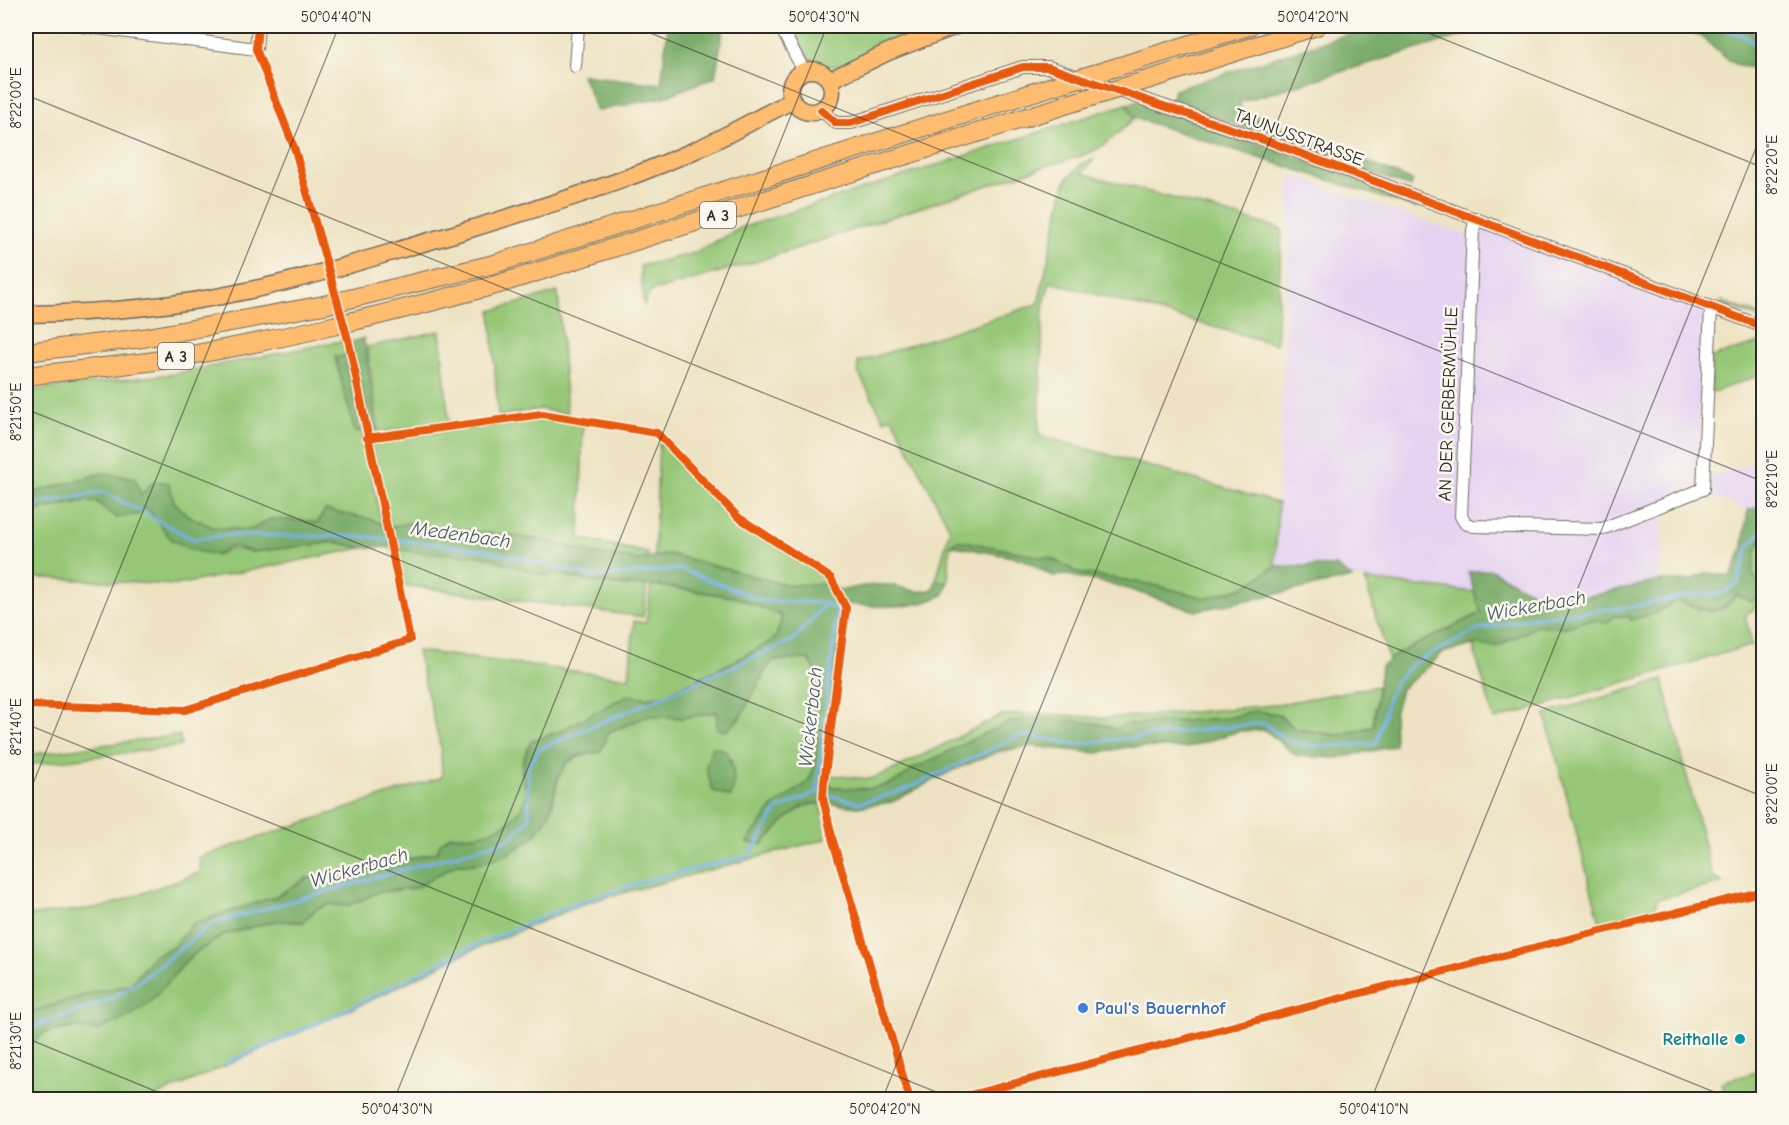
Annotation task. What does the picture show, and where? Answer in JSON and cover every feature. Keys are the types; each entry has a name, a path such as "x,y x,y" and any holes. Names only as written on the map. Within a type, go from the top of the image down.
{"highway":[{"name":"A 3","path":"26,352 143,338 324,305 494,264 1249,26"},
{"name":"A 3","path":"26,376 149,362 325,327 499,284 1317,26"}],"main road":[{"path":"830,80 888,52 956,26"},
{"path":"804,71 818,71 830,80 833,94 827,106 821,110 805,112 792,101 790,87 797,75 804,71"},
{"path":"26,314 105,312 171,304 246,291 345,266 523,213 636,174 692,152 792,101"}],"street":[{"path":"82,26 256,49 258,26"},
{"path":"575,66 578,26"},
{"path":"780,26 804,71"},
{"name":"TAUNUSSTRASSE","path":"821,110 836,123 851,123 1023,67 1048,67 1188,113 1476,218 1764,327"},
{"name":"AN DER GERBERMÜHLE","path":"1476,218 1473,230 1461,516 1465,523 1473,526 1602,529 1703,489 1711,308"}],"shaded area":[{"path":"1291,175 1477,239 1482,225 1706,311 1698,487 1663,510 1659,581 1579,598 1541,598 1491,570 1468,572 1475,592 1352,578 1336,566 1275,566"},
{"path":"1763,460 1763,506 1748,510 1706,494 1708,477"}],"green space":[{"path":"668,26 724,26 715,77 664,97 597,111 582,75 661,84"},
{"path":"789,26 940,26 842,65 824,67 808,57"},
{"path":"1373,26 1494,26 1240,102 1240,110 1413,181 1411,187 1171,101 1174,90"},
{"path":"1546,26 1603,26 1572,33"},
{"path":"1679,26 1753,26 1753,36 1763,40 1763,66 1743,67 1735,64 1701,37"},
{"path":"1139,101 1417,201 1416,208 1134,118 1127,104"},
{"path":"1127,104 1134,118 1104,145 1087,154 758,261 650,292 644,305 640,266 695,253 741,228"},
{"path":"1094,160 1082,173 1282,229 1276,344 1050,282 1043,307 1039,435 1278,503 1275,566 1244,587 1206,598 1149,584 1079,573 1052,559 958,540 950,546 948,582 936,580 950,529 892,417 884,420 858,372 858,362 1038,304 1066,180 1083,163"},
{"path":"558,292 567,414 540,409 498,416 491,311"},
{"path":"1721,301 1763,316 1763,319 1723,305"},
{"path":"440,331 449,423 379,432 367,347"},
{"path":"364,338 377,432 370,432 351,342"},
{"path":"341,341 346,356 335,357 356,432 361,431 382,524 326,510 318,522 271,519 251,530 212,527 187,516 174,502 141,495 103,473 26,495 26,391 172,374"},
{"path":"1763,342 1763,374 1711,393 1711,357"},
{"path":"346,356 361,431 355,432 335,357"},
{"path":"544,416 583,422 580,538 648,553 647,559 589,553 543,540 409,523 390,527 371,445 374,442"},
{"path":"661,443 734,518 828,579 832,584 788,585 669,554 654,557 659,444"},
{"path":"103,473 135,478 141,495 154,481 169,483 174,502 187,515 212,527 251,530 270,519 318,522 325,510 370,519 390,527 409,523 543,540 589,553 640,560 669,554 788,585 832,584 840,591 863,586 887,585 927,591 933,589 936,580 948,582 944,594 922,603 884,606 847,604 841,618 823,777 830,786 852,789 874,788 894,782 904,777 912,769 996,728 1019,720 1062,719 1093,723 1116,730 1122,725 1229,718 1256,711 1278,714 1295,729 1338,735 1373,727 1381,667 1397,654 1481,613 1468,572 1491,570 1542,598 1579,598 1659,581 1688,581 1708,573 1731,576 1742,551 1748,510 1763,506 1763,537 1757,547 1752,573 1762,588 1753,602 1736,595 1722,608 1715,610 1676,601 1658,612 1631,620 1630,617 1614,616 1607,623 1590,620 1565,627 1537,626 1498,646 1473,645 1442,653 1401,689 1394,714 1395,745 1390,747 1337,758 1297,756 1265,730 1239,731 1186,748 1127,747 1097,753 1030,746 997,752 951,771 892,802 857,807 827,803 805,804 782,823 762,845 747,842 773,807 808,782 815,765 820,679 809,659 773,660 741,716 726,731 717,729 717,712 682,718 648,716 609,732 600,752 580,755 567,761 557,780 550,814 534,837 510,853 478,864 457,864 415,888 379,892 347,906 328,904 315,910 303,922 275,921 223,935 191,956 150,1002 129,1017 96,1031 76,1027 44,1033 26,1048 26,1016 31,1012 96,992 131,985 153,956 173,947 192,924 277,896 307,878 347,880 357,872 437,852 440,844 450,835 472,835 496,829 506,823 522,806 526,788 522,764 531,741 558,732 628,695 649,698 666,694 743,657 776,638 782,616 735,597 671,587 596,583 562,575 542,575 484,556 413,552 385,547 362,548 335,542 253,552 232,546 219,555 207,553 189,549 173,540 145,507 139,514 116,518 97,502 84,501 26,512 26,495"},
{"path":"84,501 145,507 157,517 172,540 253,552 335,542 362,548 176,585 26,577 26,512"},
{"path":"1763,537 1763,601 1745,616 1752,645 1494,720 1473,645 1498,646 1537,626 1565,627 1590,620 1607,623 1613,616 1630,617 1631,619 1658,612 1676,601 1710,612 1727,607 1752,573 1757,547"},
{"path":"958,540 1052,559 1079,573 1149,584 1206,598 1244,587 1275,566 1336,566 1352,578 1195,611 1116,585 1067,575 1052,576 1023,559 950,545"},
{"path":"392,548 484,556 542,575 562,575 622,586 647,585 643,617 403,585"},
{"path":"1365,580 1475,592 1481,613 1389,660"},
{"path":"651,585 735,597 782,616 776,638 743,657 666,694 649,698 628,696 558,732 531,741 522,764 526,795 522,806 506,823 496,829 472,835 450,835 440,844 437,852 357,872 347,880 307,878 277,896 192,924 173,947 153,956 131,985 96,992 31,1012 26,1016 26,916 104,907 201,872 199,857 442,777 441,748 417,651 629,678 634,621 646,623"},
{"path":"809,659 820,678 815,765 808,782 795,792 762,845 795,812 820,803 826,839 588,902 461,955 371,1000 151,1099 26,1100 26,1048 44,1033 76,1027 96,1031 150,1002 191,956 223,935 275,921 303,922 315,910 328,904 347,906 378,892 415,888 457,864 478,864 553,804 558,781 565,766 578,757 600,752 609,732 648,716 682,718 717,712 739,720 760,678 773,660","holes":["712,747 725,750 732,762 706,768"]},
{"path":"1663,680 1712,877 1723,883 1657,899 1655,911 1601,926 1545,714"},
{"path":"1378,686 1373,726 1338,735 1295,729 1278,714 1256,711 1229,718 1122,725 1116,730 1101,723 946,755 912,769 903,779 875,789 830,786 830,775 870,779 895,769 1002,715 1039,713 1102,718 1156,715 1274,705"},
{"path":"180,735 181,746 26,765 26,755"},
{"path":"712,747 725,750 730,761 734,779 731,797 713,791 706,768"},
{"path":"1763,1070 1763,1099 1726,1099 1721,1082"}],"waterway":[{"path":"1717,26 1742,35 1764,49"},
{"name":"Medenbach","path":"26,506 104,492 193,539 229,535 370,537 487,550 595,577 681,569 764,601 825,603"},
{"name":"Wickerbach","path":"26,1029 111,999 148,975 211,924 508,840 529,819 527,769 539,749 794,640 826,603 837,610 817,792 860,803 907,789 1022,735 1077,744 1264,723 1292,741 1305,745 1376,744 1389,696 1396,681 1415,662 1478,630 1529,618 1631,607 1691,595 1723,593 1738,583 1749,546 1764,528"},
{"path":"226,1063 332,1017 465,950 567,907 652,879 749,856 777,810 817,792"}],"cycle path":[{"path":"26,705 185,710 410,640 349,343 295,150 256,49 258,26"},
{"path":"821,110 836,123 851,123 1023,67 1048,67 1270,142 1764,327"},
{"path":"367,438 542,414 657,433 738,517 831,578 846,608 823,798 833,841 910,1100"},
{"path":"951,1100 1556,942 1764,891"}],"place":[{"name":"Paul's Bauernhof","path":"1083,1008"},
{"name":"Reithalle","path":"1740,1039"}]}
